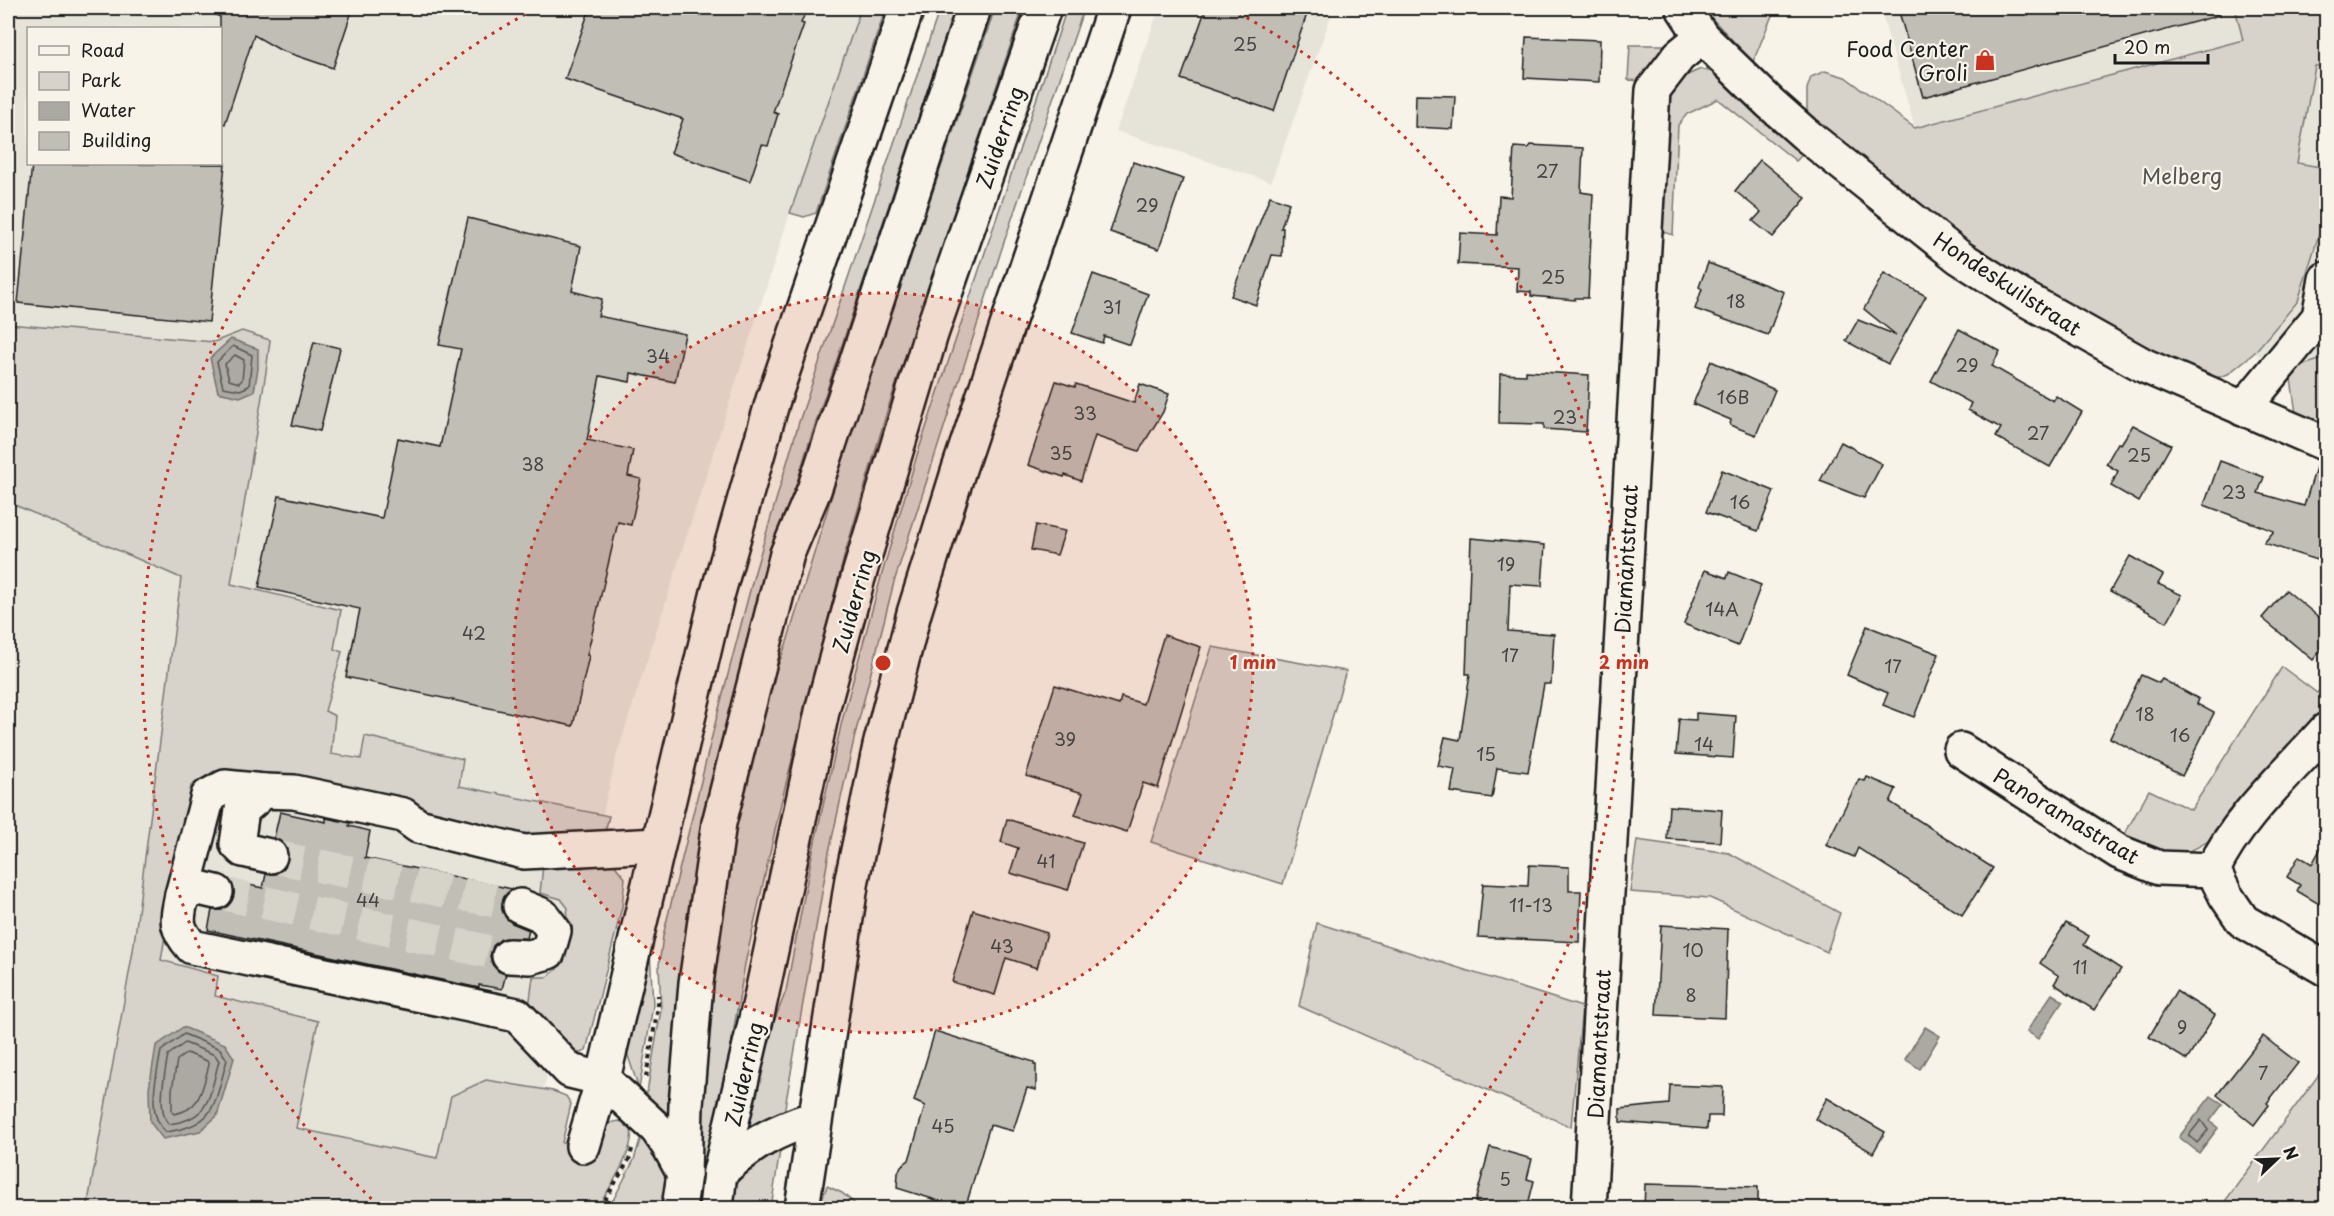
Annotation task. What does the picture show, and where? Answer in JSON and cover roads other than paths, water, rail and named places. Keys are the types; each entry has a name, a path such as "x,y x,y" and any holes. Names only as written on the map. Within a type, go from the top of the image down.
{"street":[{"path":"583,1146 603,1079 717,596 773,400 907,8"},
{"path":"679,1209 684,1174 686,1105 696,983 718,824 787,554 814,490 974,8"},
{"name":"Zuiderring","path":"716,1209 720,1172 760,1002 824,707 855,589 931,334 1044,8"},
{"path":"803,1201 852,879 880,746 914,613 962,458 1114,8"},
{"name":"Hondeskuilstraat","path":"1683,8 1702,37 1805,134 1959,257 2020,296 2145,366 2326,444"},
{"name":"Diamantstraat","path":"1589,1209 1653,90 1679,56 1702,37"},
{"path":"2243,409 2319,317 2326,279"},
{"path":"2326,730 2246,819 2223,849 2213,870 2226,896 2243,921 2326,969"},
{"name":"Panoramastraat","path":"1961,750 2119,852 2158,868 2213,870"},
{"path":"658,845 524,852 418,826 403,814 294,792 225,787 208,796 182,895 178,918 179,932 192,947 517,1015 570,1071 603,1079 657,1129 684,1174"},
{"path":"264,791 242,810 237,844 243,850 270,856"},
{"path":"182,895 199,888 216,892"},
{"path":"510,956 530,957 548,952 554,931 542,915 520,906"},
{"path":"720,1172 749,1147 768,1135 815,1118"}],"water":[{"path":"231,339 258,349 258,369 254,391 240,397 218,392 210,358"},
{"path":"2052,994 2063,1001 2038,1039 2027,1031"},
{"path":"183,1027 225,1044 234,1058 217,1116 200,1131 163,1139 150,1122 149,1089 156,1046"},
{"path":"1925,1027 1940,1036 1920,1069 1905,1059"},
{"path":"2211,1096 2223,1104 2210,1121 2218,1128 2199,1153 2179,1137"}],"tunnel":[{"path":"270,856 520,906"},
{"path":"216,892 509,956"}],"place":[{"name":"Food Center Groli","path":"1985,60"}],"park label":[{"name":"Melberg","path":"2182,175"}]}
